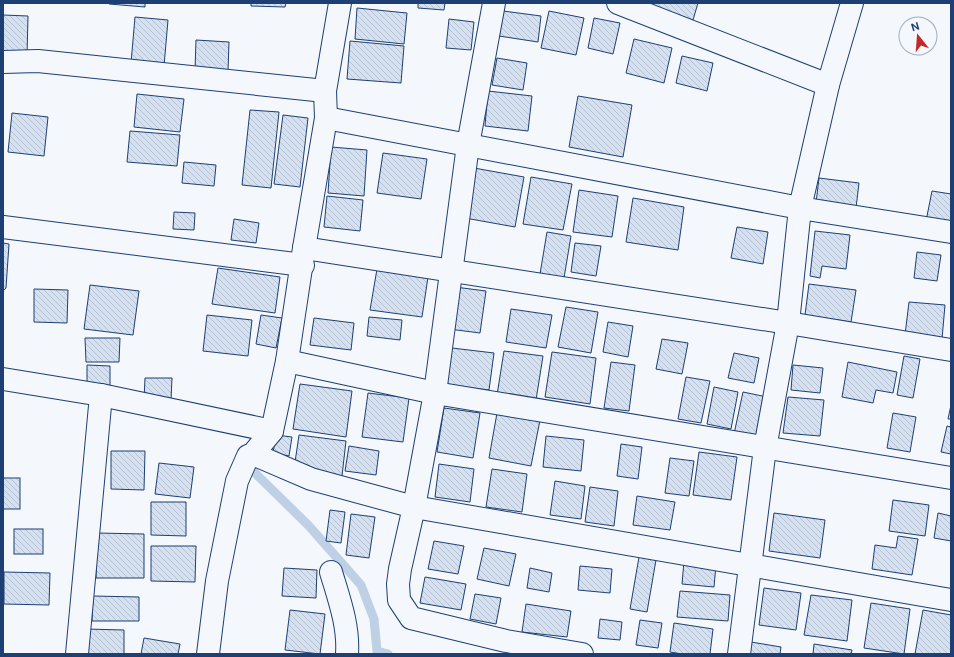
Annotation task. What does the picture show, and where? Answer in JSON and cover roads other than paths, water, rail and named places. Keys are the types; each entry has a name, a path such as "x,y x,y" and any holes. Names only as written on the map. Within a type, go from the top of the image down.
{"street":[{"path":"208,654 217,581 237,481 248,456 253,454 272,431 287,361 326,118 325,91 340,3"},
{"path":"494,3 468,145 435,394 414,507 400,569 398,584 399,600 411,618 506,641 582,654"},
{"path":"618,3 828,85"},
{"path":"739,654 765,448 788,323 800,208 828,85 852,3"},
{"path":"3,62 38,61 325,91"},
{"path":"326,118 800,208 951,232"},
{"path":"3,227 452,271 951,350"},
{"path":"287,361 435,394 951,478"},
{"path":"3,379 101,395 272,431"},
{"path":"77,654 101,395"},
{"path":"253,454 311,479 414,507 951,600"},
{"path":"331,572 345,620 347,654"}],"waterway":[{"path":"252,470 309,526 361,585 374,619 377,651 388,654"}]}
